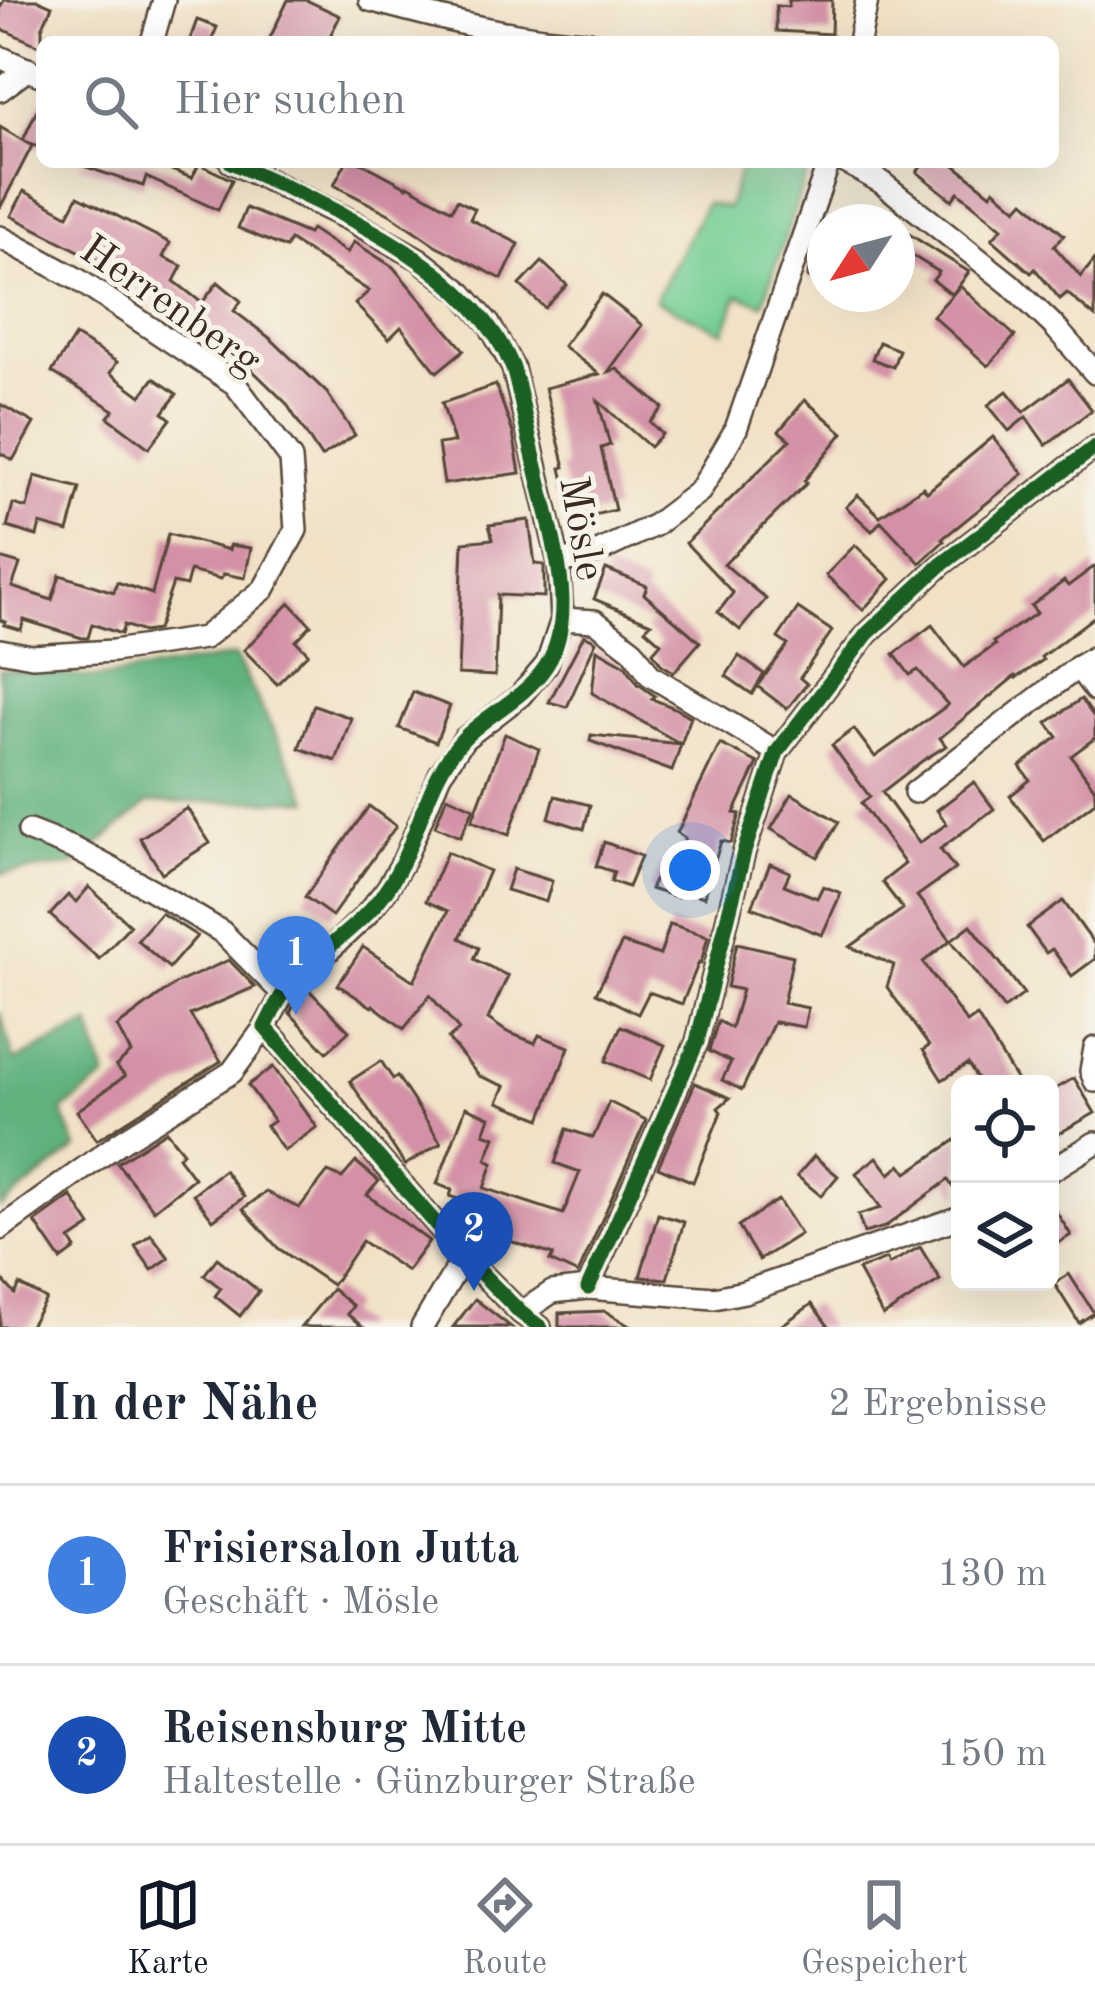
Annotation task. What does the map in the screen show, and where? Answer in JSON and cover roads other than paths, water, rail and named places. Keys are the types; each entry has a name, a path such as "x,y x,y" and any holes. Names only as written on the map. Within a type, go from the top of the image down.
{"street":[{"path":"154,36 164,0"},
{"path":"370,0 469,26 530,36"},
{"path":"860,36 868,0"},
{"path":"0,57 35,73"},
{"path":"0,90 35,73"},
{"name":"Mösle","path":"0,1229 119,1143 232,1072 283,994 387,889 440,774 464,739 520,696 548,664 562,619 559,562 513,368 489,324 461,292 418,259 243,168"},
{"path":"559,562 600,551 655,525 700,491 736,430 827,168"},
{"path":"856,168 881,182 1010,284 1095,373"},
{"name":"Herrenberg","path":"0,237 77,279 235,383 290,459 296,530 264,590 204,638 32,656 0,650"},
{"path":"588,1288 697,1042 744,852 778,752 867,634 941,565 1095,447"},
{"path":"562,619 595,621 633,650 650,675 778,752"},
{"path":"915,792 1086,662 1095,690"},
{"path":"29,831 75,849 222,932 283,994"},
{"path":"265,1027 464,1256 540,1327"},
{"path":"1095,1048 1091,1071 1095,1081"},
{"path":"1059,1165 1095,1142"},
{"path":"521,1312 552,1292 588,1288 714,1298 744,1292 951,1220"},
{"path":"422,1327 464,1256"}],"place":[{"name":"Frisiersalon Jutta","path":"296,1015"},
{"name":"Reisensburg Mitte","path":"474,1291"}]}
